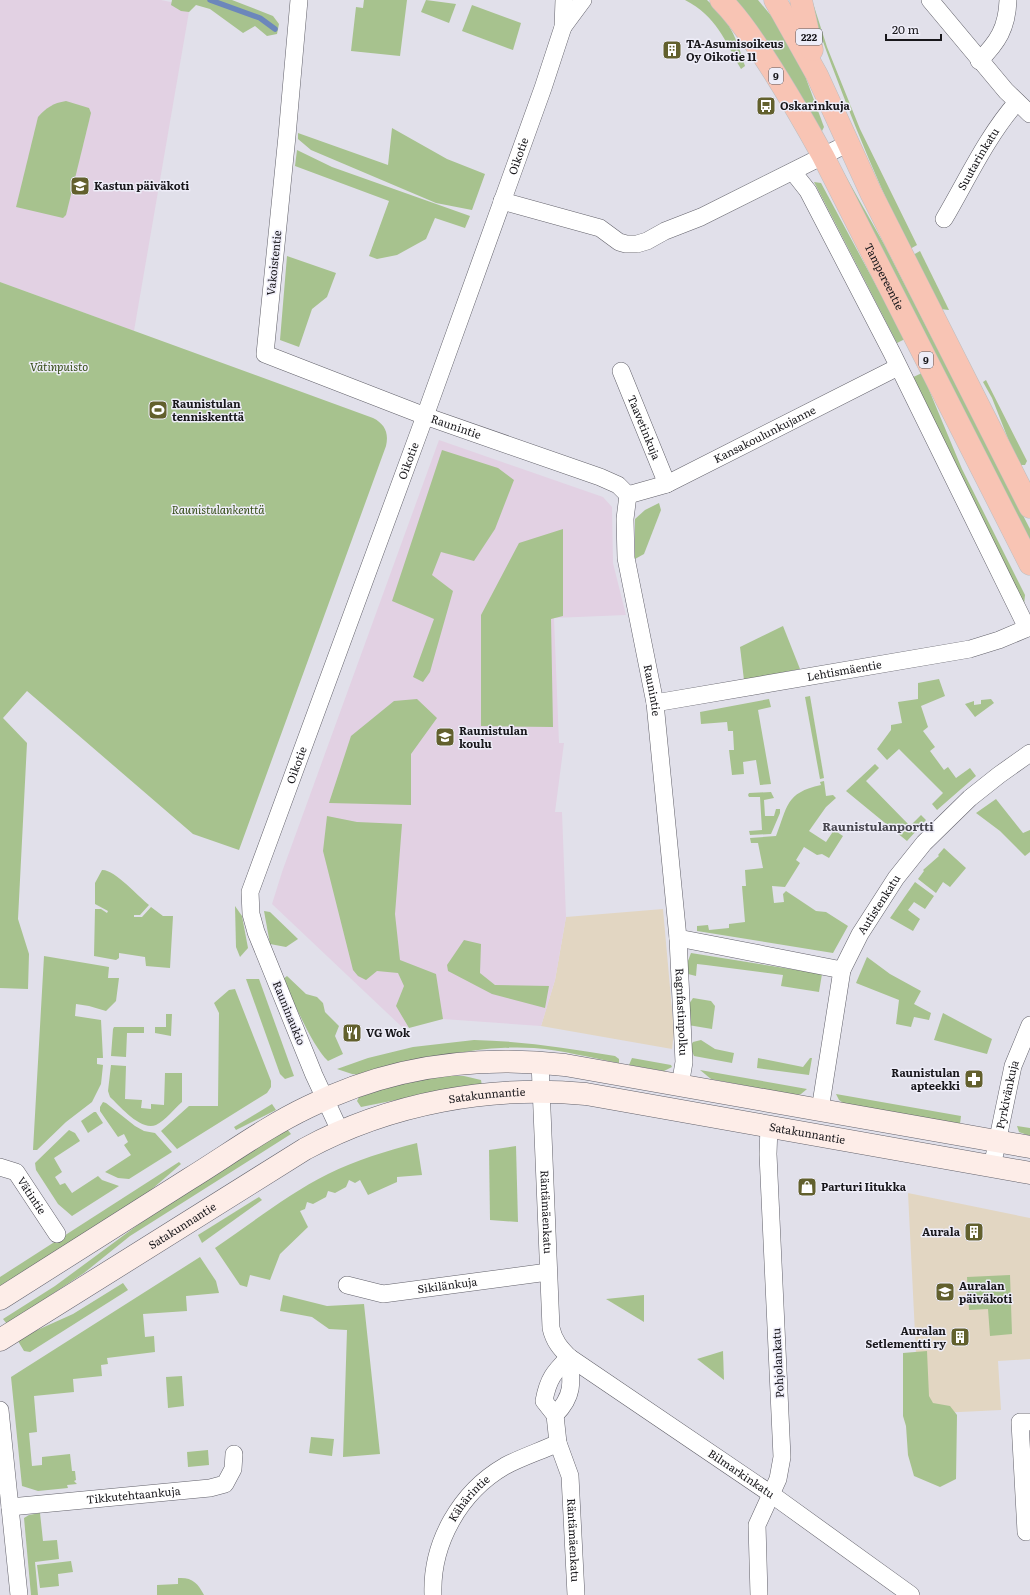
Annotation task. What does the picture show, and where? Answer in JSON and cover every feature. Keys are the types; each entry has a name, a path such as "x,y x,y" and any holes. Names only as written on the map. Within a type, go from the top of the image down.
{"highway":[{"name":"Tampereentie","path":"721,0 741,23 761,53 793,102 823,156 1030,564"},
{"name":"9","path":"775,0 817,75 847,144 1030,507"},
{"name":"222","path":"801,0 817,75"}],"main road":[{"path":"0,1299 282,1122 325,1099 383,1078 436,1066 487,1061 565,1064 680,1086 1030,1147"},
{"path":"676,1110 680,1086"},
{"name":"Satakunnantie","path":"0,1340 305,1149 340,1131 408,1108 445,1100 541,1091 586,1094 1030,1173"}],"street":[{"name":"Vakoistentie","path":"299,0 288,136 265,354 425,416"},
{"name":"Oikotie","path":"250,892 425,416 563,27 564,0"},
{"name":"Oikotie","path":"563,27 584,0"},
{"path":"930,0 979,61 1030,114"},
{"path":"979,61 1000,38 1005,24 1008,0"},
{"name":"Suutarinkatu","path":"944,219 990,138 1005,115 1017,102"},
{"path":"502,200 600,228 618,242 637,244 701,217 847,144"},
{"path":"792,172 808,191 898,367 1028,628"},
{"name":"Kansakoulunkujanne","path":"628,495 667,484 898,367"},
{"name":"Taavetinkuja","path":"621,371 667,484"},
{"name":"Raunintie","path":"425,416 600,477 618,485 628,495 625,518 626,558 655,703 678,938"},
{"name":"Lehtismäentie","path":"655,703 970,649 999,640 1028,628"},
{"name":"Autistenkatu","path":"820,1110 842,970 860,934 896,878 924,843 970,798 1030,753"},
{"name":"Rauninaukio","path":"250,892 251,914 256,932 325,1099 340,1131"},
{"path":"678,938 842,970"},
{"name":"Ragnfastinpolku","path":"678,938 684,1062 680,1086"},
{"name":"Pyrkivänkuja","path":"992,1167 1013,1066 1030,1025"},
{"name":"Räntämäenkatu","path":"540,1062 551,1328 553,1338 569,1357 552,1374 546,1389 544,1401 554,1415 558,1443 567,1465 571,1485 576,1595"},
{"name":"Pohjolankatu","path":"759,1595 757,1525 778,1479 782,1457 768,1154 769,1126"},
{"name":"Vätintie","path":"0,1167 16,1172 57,1234"},
{"name":"Sikilänkuja","path":"347,1285 383,1294 548,1272"},
{"path":"554,1415 565,1405 572,1382 569,1357"},
{"name":"Bilmarkinkatu","path":"569,1357 771,1494 911,1595"},
{"path":"0,1410 10,1507 7,1546 18,1595"},
{"path":"1025,1422 1026,1532"},
{"name":"Kähärintie","path":"433,1595 434,1566 441,1542 453,1517 469,1495 481,1483 505,1466 558,1443"},
{"name":"Tikkutehtaankuja","path":"10,1507 210,1488 225,1484 233,1469 234,1454"}],"shaded area":[{"name":"Kastun päiväkoti","path":"0,0 161,0 190,6 134,331 0,282"},
{"name":"Raunistulan koulu","path":"439,440 603,497 612,507 613,563 626,615 554,618 559,743 564,743 555,812 562,812 566,917 555,980 541,1026 443,1019 403,1028 272,904 282,872"},
{"path":"663,909 674,1032 672,1049 541,1026 555,980 566,917"},
{"path":"908,1193 1030,1218 1030,1359 998,1361 1001,1410 919,1414"}],"green space":[{"path":"172,0 232,0 273,16 279,24 277,34 267,36 255,26 243,33 210,9 196,5 189,12 181,11 171,5"},
{"path":"364,0 407,0 400,56 351,51 356,7 363,8"},
{"path":"426,0 456,4 449,23 421,12"},
{"path":"685,0 707,0 715,8 727,23 735,37 745,66 741,69 724,38 712,21 696,7"},
{"path":"734,0 758,0 778,24 804,73 824,127 821,133"},
{"path":"808,0 812,0 827,47 860,129 917,245 910,249 881,188 855,126"},
{"path":"472,5 521,23 513,50 462,31"},
{"path":"66,101 89,108 91,113 66,215 63,218 16,207 38,117 50,106"},
{"path":"392,128 447,159 485,174 472,210 436,203 311,150 298,139 298,133 388,165"},
{"path":"297,150 332,167 470,216 465,228 435,218 426,239 397,255 377,259 369,256 389,201 295,166"},
{"path":"844,173 884,244 1030,529 1030,541 842,174"},
{"path":"814,182 821,183 905,339 897,343"},
{"path":"920,251 949,310 940,309 913,255"},
{"path":"287,256 336,273 327,297 312,309 299,347 280,340"},
{"name":"Raunistulankenttä","path":"0,282 373,418 381,423 385,429 387,437 386,446 239,850 193,834 27,691 3,718 27,743 18,919 29,954 28,989 0,988"},
{"path":"922,373 962,469 1025,595 1024,605 909,379"},
{"path":"986,380 1027,461 1025,465 1021,465 1016,459 992,398 983,382"},
{"path":"442,450 498,468 514,480 495,529 474,561 441,552 432,575 453,591 430,672 423,682 413,677 434,619 392,601"},
{"path":"659,503 661,510 644,554 635,559 635,519 645,510"},
{"path":"563,529 563,616 551,619 553,727 481,726 481,615 519,543"},
{"path":"783,626 800,669 744,680 740,647"},
{"path":"939,679 945,696 921,706 928,727 923,731 935,747 930,751 944,770 948,767 956,778 970,768 976,776 937,810 932,804 943,793 899,749 887,760 877,749 891,730 891,725 902,723 898,702 918,699 918,683"},
{"path":"810,696 824,778 820,779 805,697"},
{"path":"417,699 437,718 411,754 411,805 329,803 351,736 394,701"},
{"path":"769,699 771,707 758,710 771,784 760,785 756,760 743,762 744,774 732,775 729,750 734,750 733,731 728,731 727,722 701,724 700,712"},
{"path":"991,699 994,703 975,717 965,704 974,701 974,705 981,704 981,700"},
{"path":"875,764 879,768 866,781 910,826 921,815 926,820 907,841 846,791"},
{"path":"824,781 826,796 833,795 836,798 826,807 809,831 826,842 834,830 843,836 829,858 822,854 817,855 804,847 796,860 800,863 785,887 772,886 774,903 784,902 783,894 786,891 816,911 826,912 848,926 833,953 697,931 697,926 708,925 709,930 729,928 729,924 745,922 742,886 746,886 745,870 763,868 758,843 751,843 750,838 776,836 786,809 794,797 800,792 809,788 821,785 820,782"},
{"path":"771,792 774,798 764,800 765,816 774,816 776,809 780,809 780,813 771,834 750,835 749,831 762,830 760,797 749,797 748,795 749,793"},
{"path":"996,799 1023,833 1030,830 1030,852 1025,856 1000,831 976,813"},
{"path":"327,816 357,822 402,824 395,914 400,960 436,974 443,1019 409,1028 396,1006 404,986 398,973 377,971 366,980 358,976 353,970 323,851"},
{"path":"944,848 966,868 950,887 943,882 936,893 918,879 924,871 923,870 939,856 938,855"},
{"path":"102,870 113,874 120,879 149,905 140,915 134,915 134,917 142,917 151,907 163,916 173,916 170,968 146,966 145,957 119,953 119,958 116,960 94,956 95,909 101,909 107,913 108,911 95,904 95,883"},
{"path":"915,882 934,896 925,909 914,902 908,910 920,919 913,931 890,918"},
{"path":"235,906 242,916 248,948 240,957 236,947"},
{"path":"264,911 270,912 298,939 286,947 270,944"},
{"path":"464,940 481,944 480,973 495,985 549,986 545,1008 492,994 448,971 447,965"},
{"path":"691,953 822,974 819,992 781,986 783,975 697,964 696,976 688,974 686,966"},
{"path":"44,956 109,967 108,978 119,978 116,1001 106,1011 76,1004 75,1016 101,1020 103,1058 97,1058 97,1064 103,1065 101,1084 92,1102 66,1122 37,1150 33,1150"},
{"path":"867,957 890,974 921,991 914,1004 931,1013 929,1020 914,1017 911,1027 896,1024 899,1000 856,983"},
{"path":"287,976 306,994 317,997 323,1003 325,1012 339,1026 335,1036 343,1054 328,1061 322,1054 303,1022 283,979"},
{"path":"246,979 259,979 294,1076 285,1079 280,1074"},
{"path":"235,989 271,1081 271,1087 267,1093 177,1149 161,1131 189,1106 218,1106 219,1013 214,1003 229,990"},
{"path":"693,998 711,1001 715,1006 712,1029 688,1025 689,1004"},
{"path":"943,1013 992,1039 987,1054 934,1040"},
{"path":"166,1014 172,1014 171,1036 155,1033 155,1027 166,1027"},
{"path":"114,1027 144,1027 144,1033 127,1033 126,1057 111,1056"},
{"path":"474,1040 527,1043 597,1053 615,1056 619,1059 619,1063 555,1050 512,1047 469,1051 447,1055 362,1075 352,1074 337,1069 368,1058 413,1047"},
{"path":"701,1040 715,1049 734,1053 732,1063 694,1056 690,1047 693,1042"},
{"path":"632,1058 671,1065 672,1067 664,1071 629,1065"},
{"path":"758,1058 803,1067 810,1058 812,1058 809,1075 757,1068"},
{"path":"111,1065 126,1066 125,1099 142,1100 141,1108 151,1109 151,1104 164,1105 165,1073 182,1073 182,1102 166,1118 156,1125 150,1126 137,1121 110,1097 108,1091"},
{"path":"700,1070 807,1089 801,1094 797,1095 711,1079"},
{"path":"442,1076 464,1076 481,1080 482,1086 446,1090 361,1107 357,1101 359,1097 393,1086"},
{"path":"836,1094 961,1116 960,1124 843,1103 839,1100"},
{"path":"103,1102 135,1126 144,1131 155,1133 172,1152 129,1179 118,1178 105,1172 131,1155 124,1145 128,1142 124,1134 118,1137 100,1111 100,1107"},
{"path":"272,1104 276,1110 236,1130 234,1127"},
{"path":"96,1112 103,1123 88,1133 81,1121"},
{"path":"1017,1126 1030,1128 1030,1136 1019,1132"},
{"path":"287,1129 291,1134 130,1236 84,1273 7,1324 3,1319 55,1286 154,1213"},
{"path":"69,1130 75,1133 80,1141 54,1158 62,1172 55,1177 60,1185 65,1183 72,1193 98,1176 102,1180 119,1186 72,1216 58,1204 36,1170 35,1163"},
{"path":"417,1143 422,1175 397,1177 397,1182 368,1195 360,1180 355,1183 349,1180 346,1187 335,1193 328,1191 326,1197 313,1204 307,1202 305,1209 300,1211 308,1227 280,1254 270,1280 250,1275 247,1287 240,1285 215,1248 284,1200 328,1174 371,1156"},
{"path":"516,1146 518,1222 490,1220 489,1150"},
{"path":"179,1162 181,1164 144,1196 0,1287 0,1277"},
{"path":"259,1197 262,1200 202,1243 198,1235"},
{"path":"200,1257 216,1281 219,1293 186,1296 187,1311 143,1314 145,1337 154,1336 155,1352 107,1358 108,1364 101,1365 102,1376 73,1379 74,1392 34,1396 37,1432 29,1433 32,1466 42,1465 42,1457 70,1454 72,1471 75,1471 76,1480 74,1481 77,1484 67,1485 68,1488 38,1491 22,1486 11,1377"},
{"path":"1010,1275 1012,1334 990,1336 988,1309 969,1310 967,1277"},
{"path":"123,1283 128,1290 30,1352 24,1351 18,1341 33,1332 73,1314"},
{"path":"283,1295 327,1306 364,1304 380,1454 343,1457 347,1330 329,1329 312,1317 280,1311"},
{"path":"644,1295 644,1322 606,1299"},
{"path":"723,1351 724,1380 697,1359"},
{"path":"927,1351 929,1396 933,1403 950,1406 957,1415 956,1479 940,1487 914,1476 908,1455 906,1426 903,1416 903,1353"},
{"path":"182,1376 184,1406 168,1408 166,1377"},
{"path":"311,1437 334,1439 332,1456 309,1453"},
{"path":"208,1450 209,1465 188,1467 187,1452"},
{"path":"40,1513 43,1541 57,1540 59,1559 35,1562 38,1595 31,1595 24,1518 29,1515"},
{"path":"71,1561 73,1572 58,1574 59,1586 40,1588 37,1565"},
{"path":"178,1578 191,1580 197,1584 204,1595 157,1595 157,1585 178,1584"}],"waterway":[{"path":"210,0 260,18 275,29"}],"place":[{"name":"TA-Asumisoikeus Oy Oikotie 11","path":"672,50"},
{"name":"Oskarinkuja","path":"766,106"},
{"name":"Kastun päiväkoti","path":"80,186"},
{"name":"Raunistulan tenniskenttä","path":"158,410"},
{"name":"Raunistulan koulu","path":"445,737"},
{"name":"VG Wok","path":"352,1033"},
{"name":"Raunistulan apteekki","path":"974,1079"},
{"name":"Parturi Iitukka","path":"807,1187"},
{"name":"Aurala","path":"974,1232"},
{"name":"Auralan päiväkoti","path":"945,1292"},
{"name":"Auralan Setlementti ry","path":"960,1337"}],"district":[{"name":"Raunistulanportti","path":"878,827"}],"park label":[{"name":"Vätinpuisto","path":"59,367"}]}
